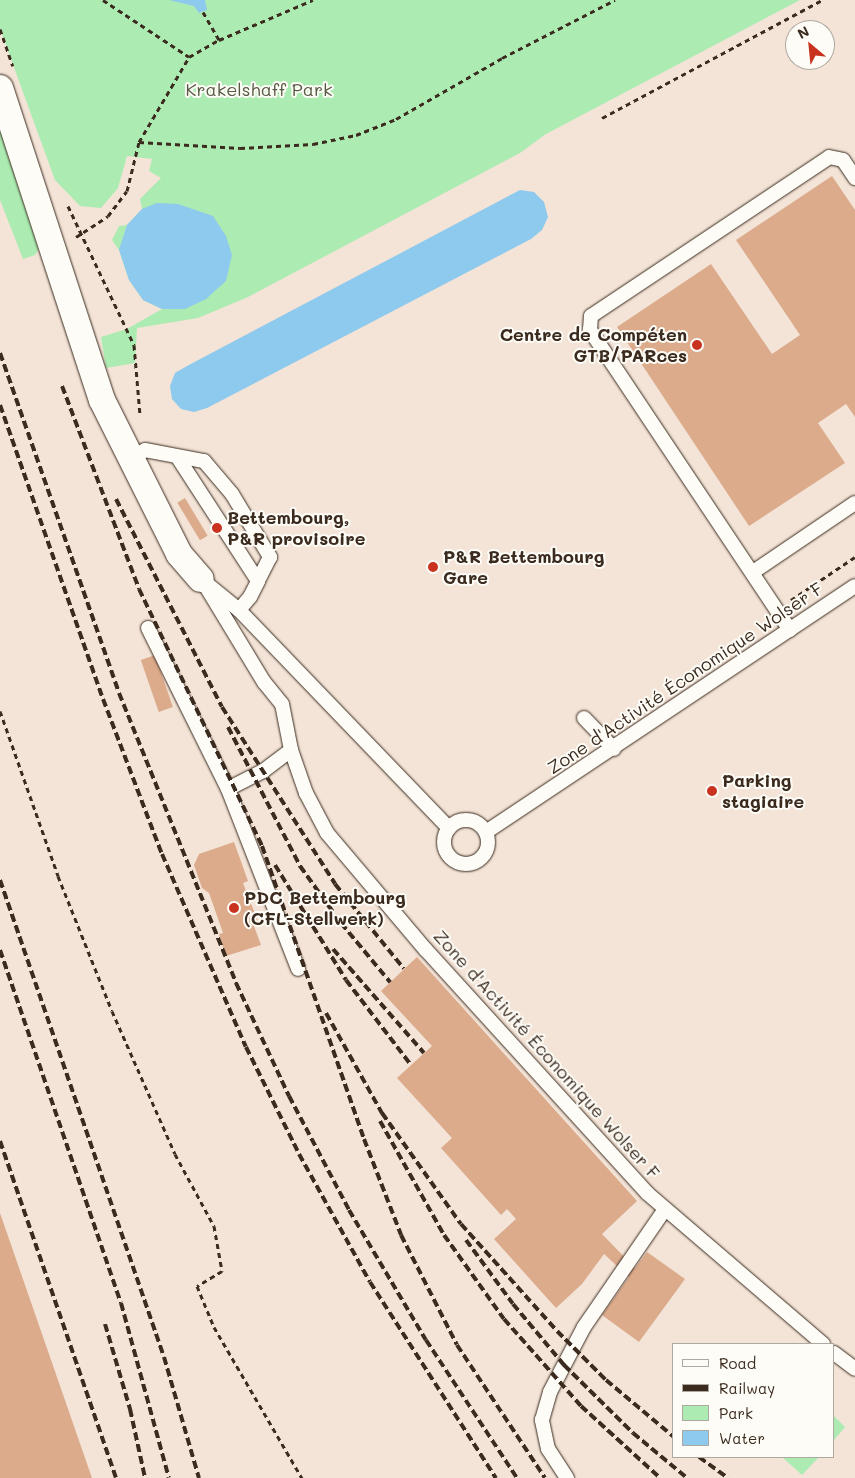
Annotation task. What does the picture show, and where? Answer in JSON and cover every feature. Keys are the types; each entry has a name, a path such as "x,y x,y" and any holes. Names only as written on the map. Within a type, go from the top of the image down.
{"street":[{"path":"8,80 52,248 102,400 129,459 180,554 201,579"}],"lane":[{"path":"790,630 590,330 591,316 828,157 843,160 855,178"},
{"path":"129,459 145,450 178,458 204,461 232,494 270,557 250,597 239,610"},
{"path":"178,458 258,581"},
{"path":"753,572 855,503"},
{"path":"201,579 239,610 450,828"},
{"name":"Zone d'Activité Économique Wolser F","path":"201,579 264,682 282,704 291,750 306,793 327,833 426,950 646,1193 822,1343"},
{"name":"Zone d'Activité Économique Wolser F","path":"486,832 614,749 855,586"},
{"path":"148,628 228,789 298,969"},
{"path":"584,718 614,749"},
{"path":"228,789 262,771 291,750"},
{"path":"469,820 486,832 488,846 482,858 461,864 448,856 444,842 450,828 469,820"},
{"path":"567,1478 548,1449 542,1420 550,1392 584,1328 665,1210"},
{"path":"835,1354 855,1369"}],"path":[{"path":"103,0 189,57"},
{"path":"52,248 82,234 108,216 127,191 140,142 189,57 219,40 314,0"},
{"path":"140,142 240,148 313,144 356,135 396,119 502,58 615,0"},
{"path":"602,118 822,0"},
{"path":"203,12 219,40"},
{"path":"0,28 8,80"},
{"path":"66,203 134,345 140,419"},
{"path":"777,609 855,557"},
{"path":"0,711 58,876 112,1011 175,1154 214,1226 222,1271 197,1286 214,1326 302,1478"}],"green space":[{"name":"Krakelshaff Park","path":"0,0 800,0 546,134 520,153 248,297 198,318 137,328 135,363 106,368 101,337 127,329 162,309 143,300 129,280 119,250 112,240 119,226 127,225 142,209 140,199 161,178 149,171 152,159 127,156 118,188 101,208 80,206 55,180 0,29"},
{"path":"0,120 43,242 35,255 23,259 0,200"},
{"path":"835,1417 845,1427 835,1439"},
{"path":"783,1458 818,1458 802,1475"}],"water":[{"path":"169,0 205,0 207,10 199,13 194,6"},
{"path":"520,190 534,192 544,202 548,217 542,230 531,239 207,408 194,412 181,409 172,399 170,386 175,373"},
{"path":"157,203 178,204 213,216 226,236 232,255 226,281 206,299 185,309 162,309 143,300 129,280 119,250 127,225 142,209"}],"building":[{"name":"Centre de Compéten GTB/PARces","path":"832,176 855,210 855,417 846,404 818,423 845,463 749,526 617,327 711,264 772,354 800,335 736,240"},
{"path":"185,498 208,536 200,540 177,503"},
{"path":"155,655 173,707 159,712 141,660"},
{"name":"PDC Bettembourg (CFL-Stellwerk)","path":"234,842 248,881 243,883 259,924 254,926 261,945 226,956 219,934 223,933 209,893 202,888 194,865 199,854"},
{"path":"417,957 637,1201 602,1234 635,1268 647,1252 685,1279 639,1342 602,1315 629,1277 604,1254 582,1284 556,1308 494,1239 516,1219 507,1209 501,1215 441,1148 452,1138 397,1078 432,1046 381,991"},
{"path":"0,1213 92,1478 0,1478"}],"railway":[{"path":"0,353 119,693 236,983 289,1096 349,1210 426,1340 517,1478"},
{"path":"62,386 139,589 262,846 364,1139 401,1235 457,1345 545,1478"},
{"path":"0,405 103,699 162,854 246,1047 299,1154 370,1282 496,1478"},
{"path":"116,499 222,707 335,884 404,969"},
{"path":"228,727 300,866 341,923 390,982"},
{"path":"275,865 346,980 411,1065"},
{"path":"0,880 164,1357 199,1478"},
{"path":"333,949 424,1053"},
{"path":"0,950 121,1303 169,1478"},
{"path":"326,1013 382,1113 461,1224 557,1331 606,1380 672,1435"},
{"path":"380,1121 444,1235 504,1319 581,1406 660,1478"},
{"path":"0,1141 116,1478"},
{"path":"466,1240 513,1304 564,1365 633,1433 687,1478"},
{"path":"105,1324 130,1409 145,1478"},
{"path":"700,1458 728,1478"}],"place":[{"name":"Centre de Compéten GTB/PARces","path":"697,345"},
{"name":"Bettembourg, P&R provisoire","path":"217,528"},
{"name":"P&R Bettembourg Gare","path":"433,567"},
{"name":"Parking stagiaire","path":"712,791"},
{"name":"PDC Bettembourg (CFL-Stellwerk)","path":"234,908"}]}
